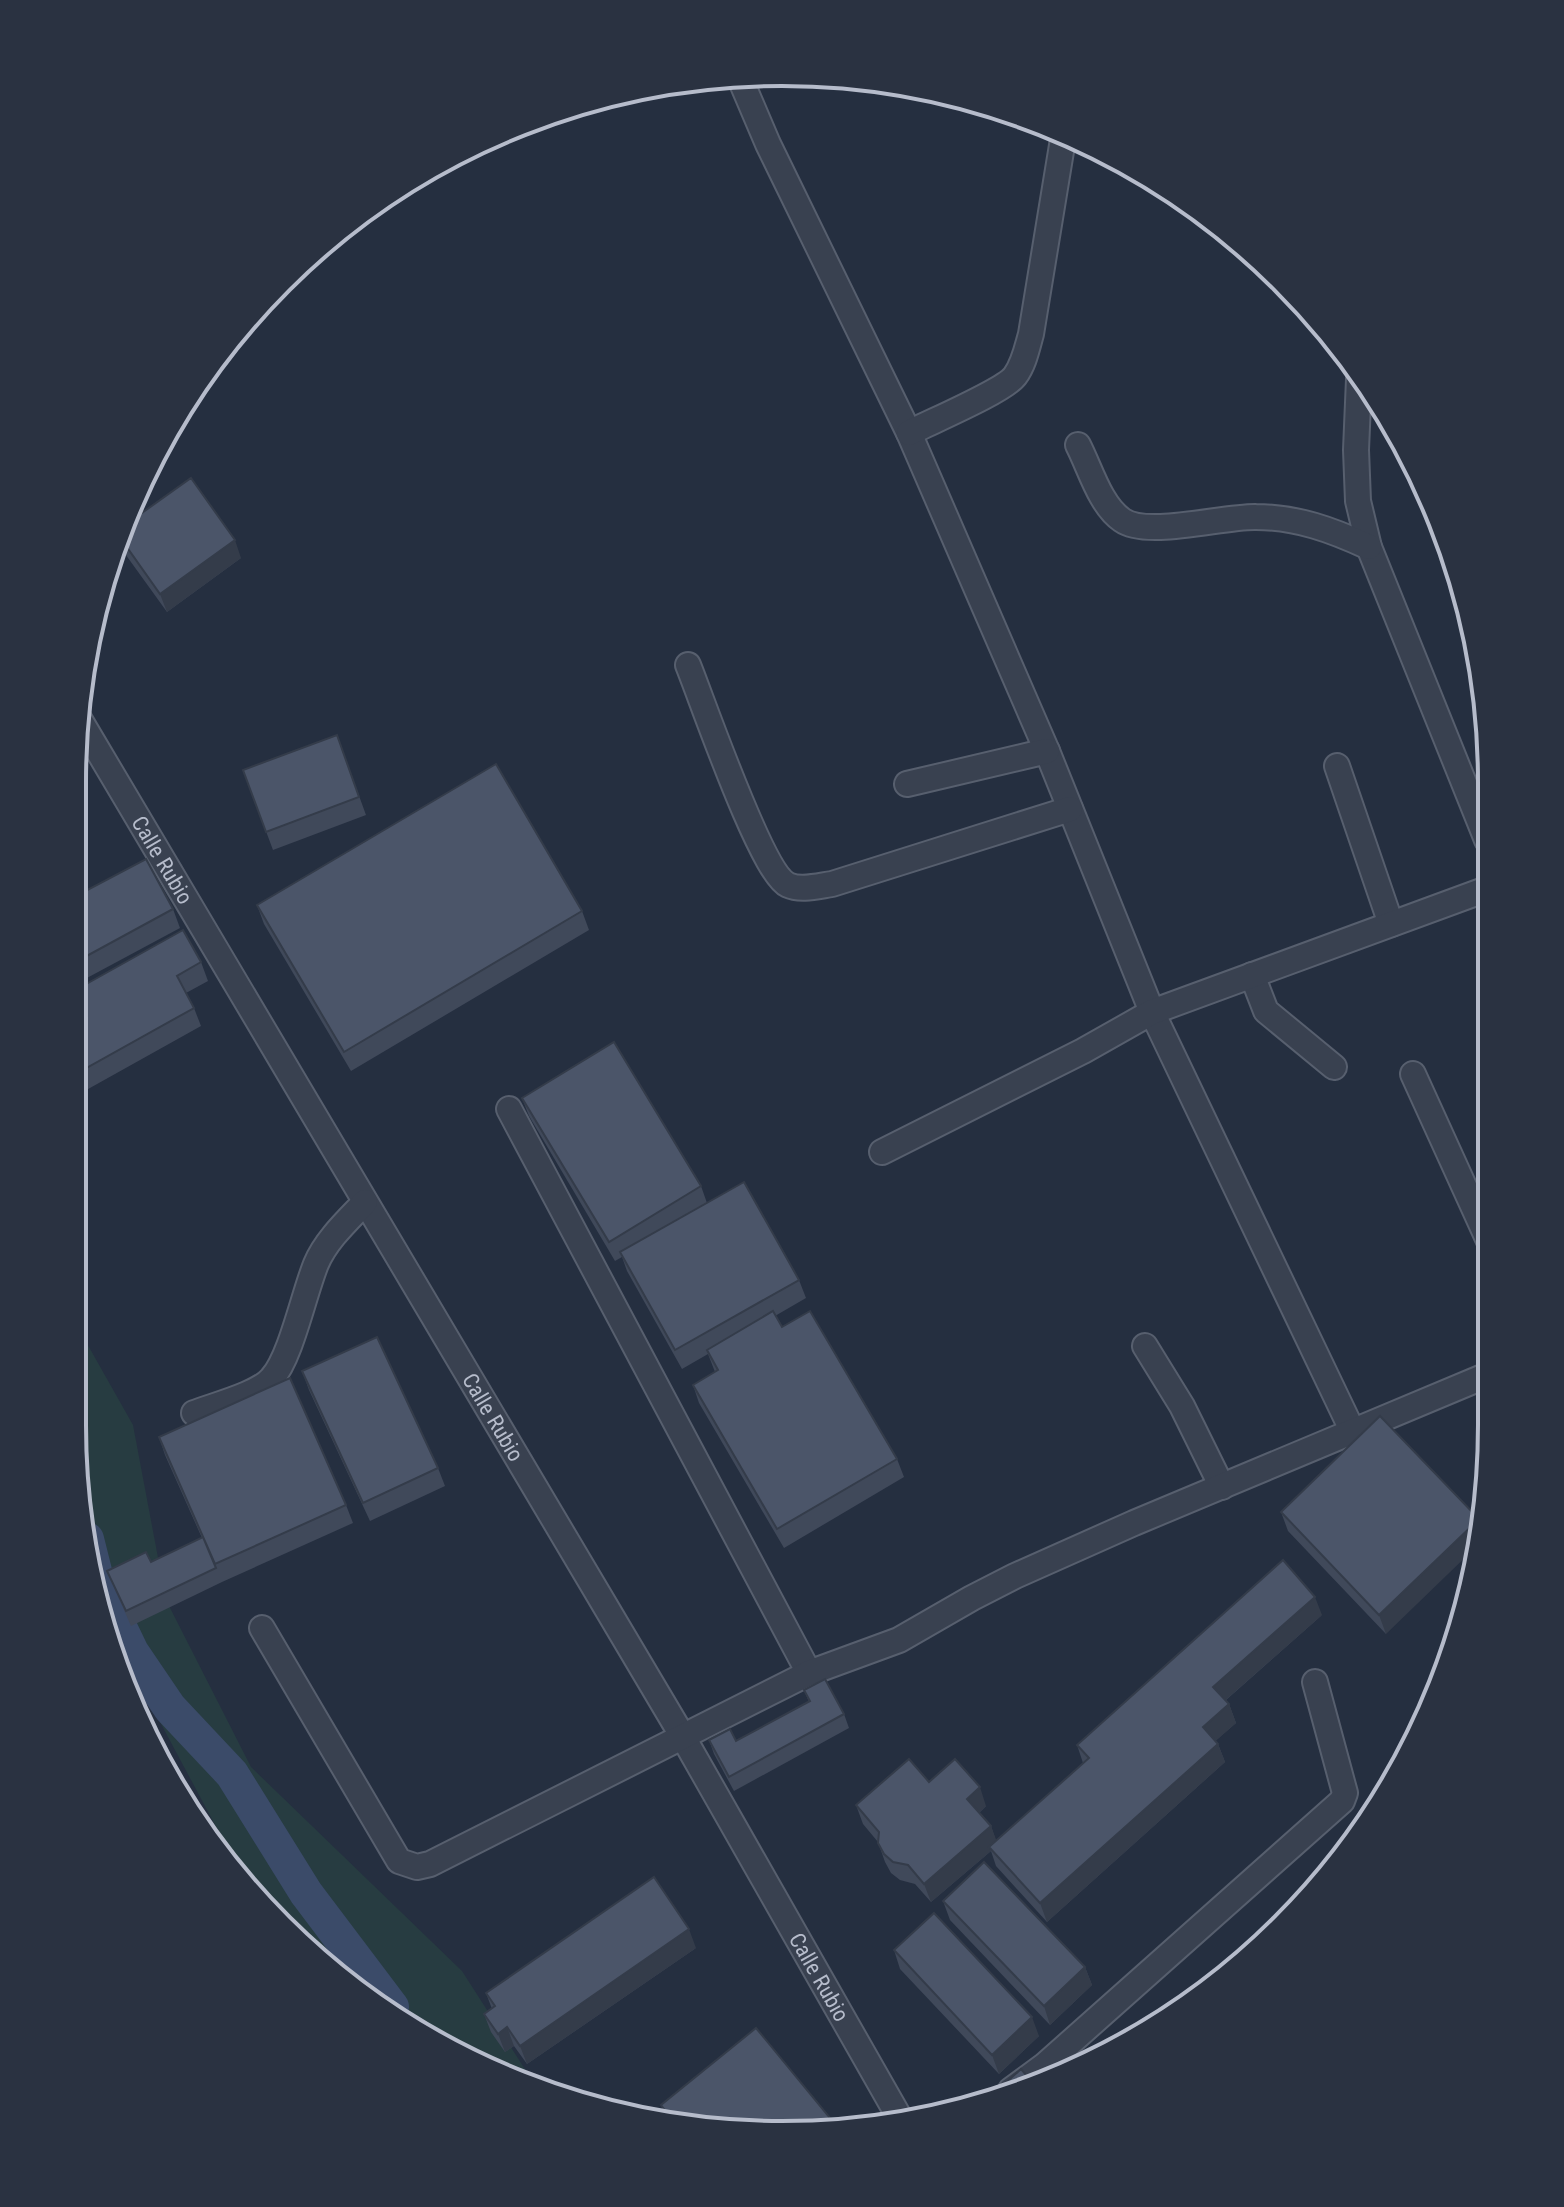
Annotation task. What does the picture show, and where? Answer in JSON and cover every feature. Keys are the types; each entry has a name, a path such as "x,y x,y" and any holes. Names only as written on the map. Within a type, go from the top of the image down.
{"street":[{"path":"744,87 775,158 909,433 1047,751 1152,1012 1353,1432"},
{"path":"909,433 998,388 1014,378 1023,362 1031,334 1062,145"},
{"path":"1358,392 1358,501 1369,547 1478,802"},
{"path":"1078,445 1108,505 1120,519 1134,526 1212,523 1256,517 1303,521 1369,547"},
{"path":"688,665 746,814 775,874 789,885 803,888 832,884 1070,809"},
{"name":"Calle Rubio","path":"87,733 683,1737 896,2111"},
{"path":"907,784 1047,751"},
{"path":"1337,766 1391,924"},
{"path":"882,1152 1083,1051 1152,1012 1478,892"},
{"path":"1252,975 1266,1011 1334,1067"},
{"path":"1413,1074 1478,1217"},
{"path":"509,1109 809,1673"},
{"path":"194,1413 272,1380 282,1363 317,1261 365,1202"},
{"path":"1145,1346 1182,1406 1222,1487"},
{"path":"262,1628 399,1861 417,1867 430,1864 809,1673 899,1640 1015,1576 1478,1379"},
{"path":"1031,2074 1342,1801 1345,1793 1315,1682"}],"green space":[{"path":"86,1342 133,1425 166,1600 251,1767 462,1971 527,2072 434,2028 358,1977 290,1917 222,1838 128,1662 110,1605 99,1561 87,1471"}],"building":[{"path":"191,478 235,540 160,594 127,547 140,515"},
{"path":"337,735 359,797 266,832 243,770"},
{"path":"496,764 582,911 344,1052 257,905"},
{"path":"146,859 173,909 86,956 86,891"},
{"path":"183,930 201,962 177,976 194,1008 86,1068 86,984"},
{"path":"614,1042 701,1186 609,1242 522,1098"},
{"path":"744,1182 799,1280 675,1350 620,1252"},
{"path":"773,1311 782,1327 810,1311 897,1459 777,1529 693,1385 718,1370 707,1350"},
{"path":"377,1337 438,1468 363,1503 302,1371"},
{"path":"290,1378 346,1505 215,1564 159,1437"},
{"path":"1380,1416 1472,1512 1470,1527 1379,1615 1281,1512"},
{"path":"203,1537 216,1568 126,1611 107,1571 146,1552 151,1562"},
{"path":"1283,1560 1315,1597 1213,1687 1229,1704 1203,1727 1218,1744 1040,1903 989,1847 1089,1758 1077,1745"},
{"path":"825,1679 844,1714 729,1777 709,1740 730,1729 736,1741 810,1701 804,1690"},
{"path":"909,1759 929,1782 955,1759 980,1787 967,1799 991,1826 924,1884 908,1865 893,1862 884,1854 878,1843 879,1832 856,1805"},
{"path":"984,1862 1085,1967 1044,2006 943,1901"},
{"path":"654,1877 689,1929 520,2046 507,2027 498,2034 484,2014 495,2006 486,1993"},
{"path":"934,1913 1032,2017 992,2055 894,1950"},
{"path":"756,2028 831,2120 736,2120 666,2111 661,2105"},
{"path":"1021,2069 1027,2076 1006,2084 1004,2085"}],"waterway":[{"path":"111,1608 132,1652 170,1708 232,1774 306,1893 383,1995"}]}
